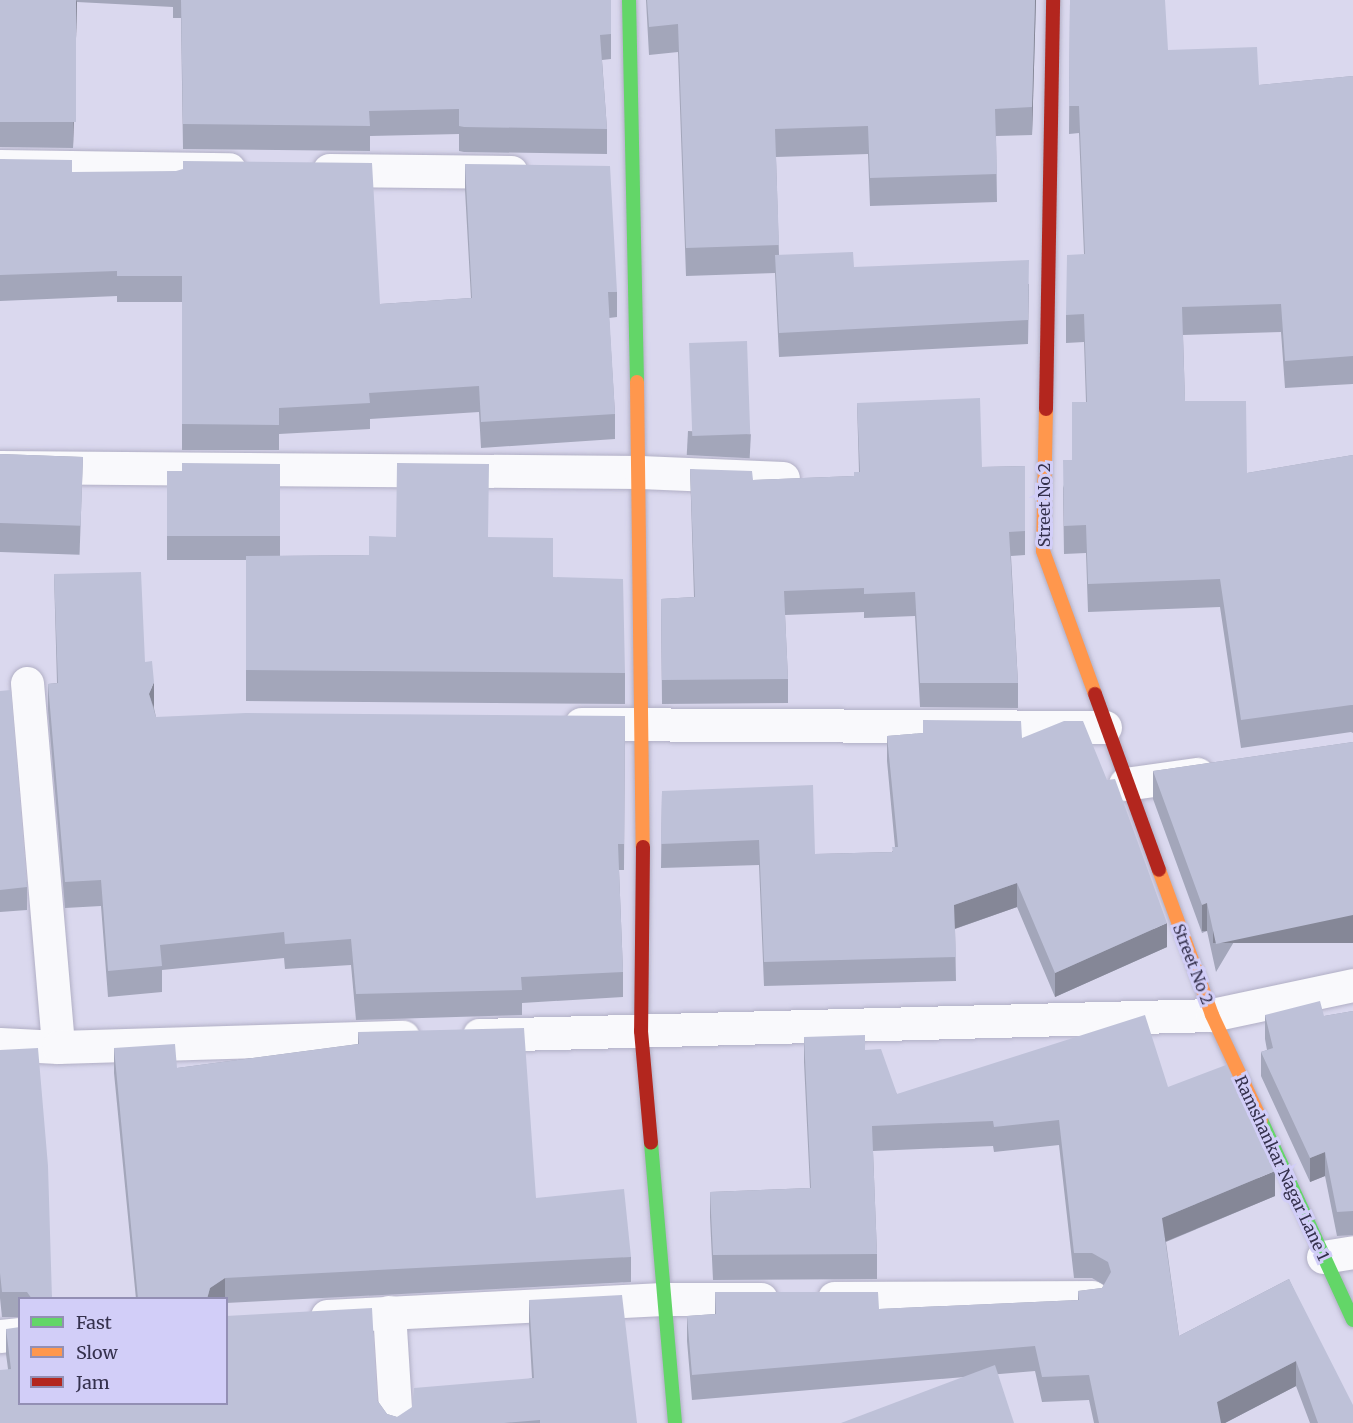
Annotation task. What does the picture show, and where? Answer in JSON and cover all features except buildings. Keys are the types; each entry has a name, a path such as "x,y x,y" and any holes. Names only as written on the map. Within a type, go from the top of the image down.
{"street":[{"path":"629,0 635,173 644,725 641,1031 675,1423"},
{"name":"Street No 2","path":"1053,0 1042,551 1125,784 1212,1016"},
{"path":"0,166 264,169"},
{"path":"300,169 539,172"},
{"path":"599,172 635,173"},
{"path":"0,467 640,472 783,478"},
{"path":"27,683 58,1047"},
{"path":"549,724 1105,727"},
{"path":"1125,784 1227,770"},
{"path":"0,1044 58,1047 1212,1016 1353,984"},
{"name":"Ramshankar Nagar Lane 1","path":"1212,1016 1338,1254 1353,1320"},
{"path":"296,1318 663,1299 1092,1297"},
{"path":"389,1312 396,1423"},
{"path":"0,1336 18,1334"}],"traffic: fast":[{"path":"629,0 637,382"},
{"path":"1261,1120 1353,1320"},
{"path":"651,1143 675,1423"}],"traffic: slow":[{"path":"637,382 643,847"},
{"path":"1046,409 1043,551 1095,694"},
{"path":"1159,870 1212,1015 1261,1120"}],"traffic: jam":[{"path":"1046,409 1053,0"},
{"path":"1095,694 1159,870"},
{"path":"643,847 641,1031 651,1143"}]}
